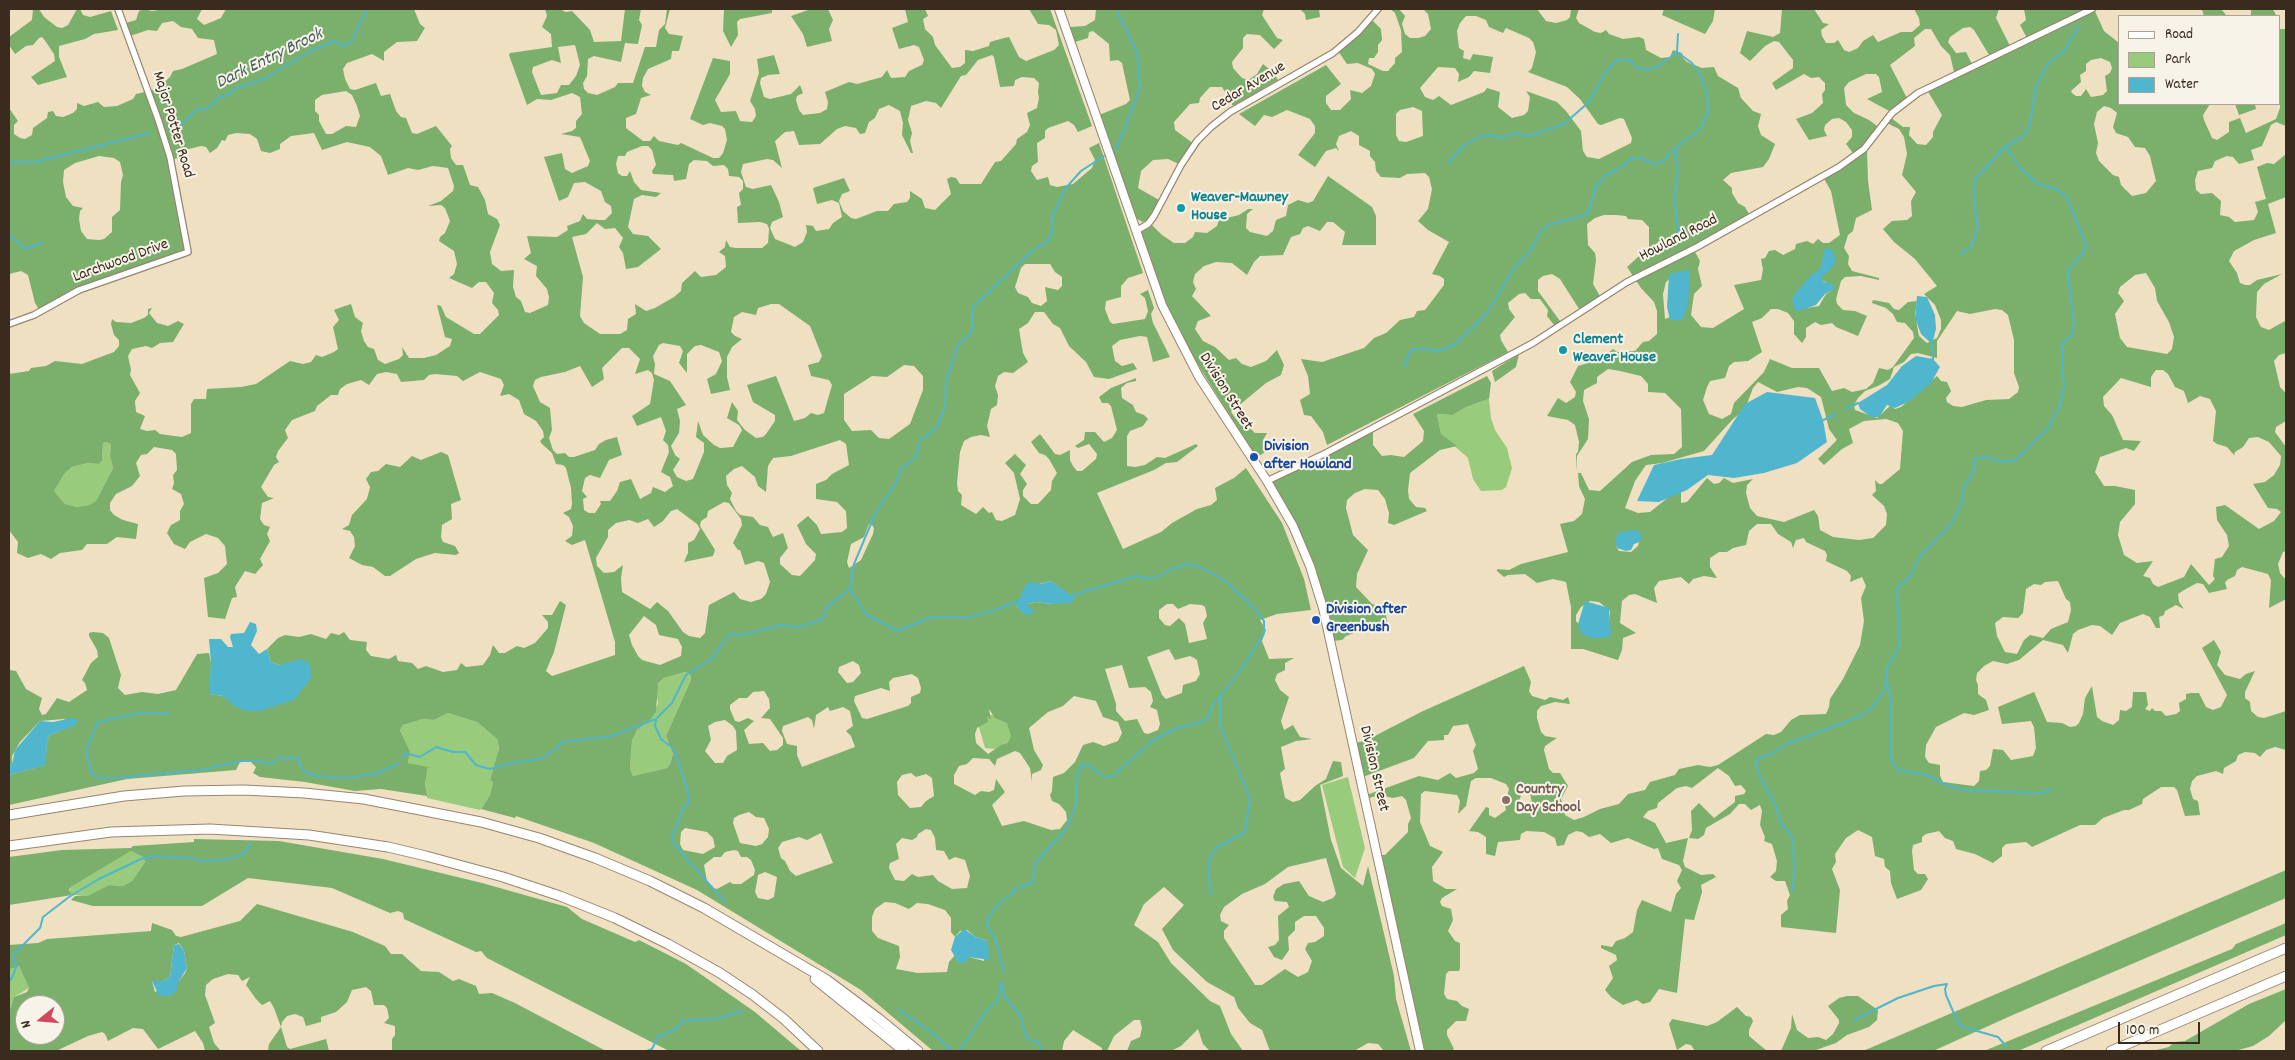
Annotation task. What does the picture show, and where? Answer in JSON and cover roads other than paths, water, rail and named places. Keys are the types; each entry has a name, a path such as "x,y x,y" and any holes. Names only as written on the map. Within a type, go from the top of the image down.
{"highway":[{"path":"9,814 104,798 204,790 297,792 384,802 481,822 577,851 668,890 756,937 827,980 918,1051"},
{"path":"9,846 111,832 217,829 309,835 388,847 426,856 503,877 560,896 615,918 668,944 720,973 753,995 784,1019 818,1051"},
{"path":"756,937 839,997 904,1051"},
{"path":"2046,1051 2286,948"},
{"path":"2111,1051 2286,976"}],"main road":[{"name":"Division Street","path":"1059,9 1162,305 1185,352 1267,481 1293,526 1310,566 1323,608 1420,1051"}],"street":[{"name":"Major Potter Road","path":"118,9 170,157 188,252"},
{"name":"Cedar Avenue","path":"1136,231 1148,224 1189,152 1215,122 1333,53 1358,32 1378,9"},
{"name":"Howland Road","path":"1267,481 1334,449 1533,343 1627,282 1698,247 1839,167 1864,149 1892,113 1918,93 2092,9"},
{"name":"Larchwood Drive","path":"9,324 34,315 80,290 188,252"}],"water":[{"path":"1825,248 1834,251 1835,263 1821,277 1824,282 1833,284 1833,290 1825,294 1816,305 1799,311 1795,309 1792,301 1794,295 1810,276 1820,269"},
{"path":"1690,271 1688,306 1682,320 1670,320 1667,307 1669,274"},
{"path":"1917,296 1927,297 1935,315 1936,329 1932,344 1921,334 1915,318"},
{"path":"1916,356 1933,359 1940,367 1931,383 1908,402 1895,408 1887,405 1879,417 1871,417 1860,409 1858,403 1887,385 1902,366"},
{"path":"1767,392 1815,398 1823,420 1827,442 1797,463 1764,473 1734,478 1708,475 1687,490 1659,502 1637,501 1654,465 1712,455 1745,404"},
{"path":"1632,530 1638,531 1642,536 1640,542 1634,544 1631,550 1626,551 1617,548 1615,542 1618,533"},
{"path":"1051,581 1075,598 1071,603 1051,604 1036,602 1028,604 1028,607 1035,611 1031,615 1024,614 1016,606 1026,584 1033,582 1040,584"},
{"path":"1585,601 1609,608 1611,633 1608,638 1591,638 1581,633 1578,624"},
{"path":"250,622 256,624 257,631 251,645 259,654 267,649 271,662 280,665 301,659 310,663 311,678 294,700 260,711 247,711 236,707 223,696 209,694 211,663 209,639 221,639 228,647 233,647 231,634 244,633"},
{"path":"72,718 78,720 76,725 50,735 47,740 46,765 9,775 9,766 12,764 15,750 40,721 53,722"},
{"path":"964,929 976,937 988,941 989,960 969,957 963,964 958,962 951,950 955,937"},
{"path":"179,944 184,951 187,968 179,981 176,992 169,996 159,996 152,981 162,981 170,977 174,945"}],"waterway":[{"name":"Dark Entry Brook","path":"171,127 183,123 196,110 208,108 219,98 230,94 232,90 266,78 309,52 334,41 345,46 353,39 367,9"},
{"path":"1113,150 1118,146 1140,88 1137,52 1118,14 1118,9"},
{"path":"1960,255 1972,246 1978,226 1974,201 1975,179 2006,146 2018,140 2029,129 2036,86 2049,62 2064,51 2079,25"},
{"path":"1404,367 1411,350 1420,348 1438,351 1447,348 1455,344 1471,329 1487,313 1513,270 1530,251 1542,230 1551,224 1586,215 1591,206 1595,188 1606,175 1621,168 1631,158 1640,158 1654,164 1663,161 1680,144 1700,130 1708,113 1707,94 1700,73 1692,63 1677,52 1678,34"},
{"path":"1448,163 1463,146 1479,137 1489,135 1501,138 1516,133 1528,136 1564,124 1589,102 1606,71 1617,60 1629,60 1638,68 1647,70 1659,66 1676,53"},
{"name":"Dark Entry Brook","path":"9,164 15,162 35,162 150,133"},
{"path":"1792,892 1794,869 1793,838 1781,824 1776,806 1758,773 1756,761 1760,757 1772,754 1787,744 1861,716 1872,708 1883,693 1887,681 1887,668 1899,646 1897,589 1910,576 1922,554 1951,524 1962,502 1963,489 1975,468 1974,459 1985,457 2004,462 2016,460 2048,428 2060,406 2064,387 2063,343 2071,336 2074,325 2068,275 2069,269 2085,250 2086,244 2066,196 2056,189 2038,184 2020,168 2006,146"},
{"path":"1676,150 1678,172 1674,200 1679,234"},
{"path":"403,758 405,753 420,757 436,747 453,752 465,752 476,765 490,769 516,762 540,759 555,750 562,742 612,736 656,719 672,703 686,675 712,659 729,634 744,635 780,625 798,627 822,620 827,607 850,589 854,564 876,512 897,481 901,469 915,458 921,440 935,429 941,418 945,406 946,381 958,345 973,331 973,307 1033,250 1048,241 1053,230 1052,218 1064,190 1081,171 1104,156"},
{"path":"9,235 26,249 43,243"},
{"path":"1932,344 1933,359"},
{"path":"1847,409 1858,403"},
{"path":"1823,420 1835,415"},
{"path":"1004,973 995,938 987,926 987,920 1001,901 1011,895 1016,889 1033,882 1034,866 1037,861 1067,828 1076,804 1077,776 1081,766 1087,764 1104,777 1113,776 1152,741 1177,728 1202,722 1208,717 1213,705 1241,670 1264,633 1264,621 1257,611 1227,582 1200,567 1188,564 1170,570 1154,579 1136,576 1070,596"},
{"path":"850,589 867,615 898,631 932,617 969,617 993,611 1020,600"},
{"path":"1887,682 1891,701 1891,758 1897,770 1927,775 1944,784 1962,790 2040,793 2051,790"},
{"path":"1210,894 1208,861 1216,848 1245,832 1250,799 1221,727 1221,697"},
{"path":"169,713 140,713 98,722 86,751 91,771 96,777 103,779 201,770 242,761 258,761 270,764 279,758 298,758 302,769 307,773 318,776 348,778 375,774 398,764"},
{"path":"656,720 655,726 661,739 674,749 687,788 689,802 682,810 672,834 673,843 725,902"},
{"path":"9,981 16,967 13,955 40,928 43,917 69,897 97,880 141,859 152,856 194,858 199,861 222,860 241,856 250,845"},
{"path":"1001,982 1005,997 1021,1016 1025,1035 1030,1040 1038,1042 1043,1051"},
{"path":"1854,1020 1898,998 1934,986 1947,984 1945,989 1946,995 1958,1023 1963,1027 1998,1037 2006,1046"},
{"path":"959,1051 987,1010 997,1002 1001,985"},
{"path":"898,1009 935,1035 952,1051"},
{"path":"647,1051 652,1049 658,1037 673,1031 683,1021 720,1018 742,1011"}],"place":[{"name":"Weaver-Mawney House","path":"1181,208"},
{"name":"Clement Weaver House","path":"1563,350"},
{"name":"Division after Howland","path":"1254,457"},
{"name":"Division after Greenbush","path":"1316,620"},
{"name":"Country Day School","path":"1506,800"}]}
